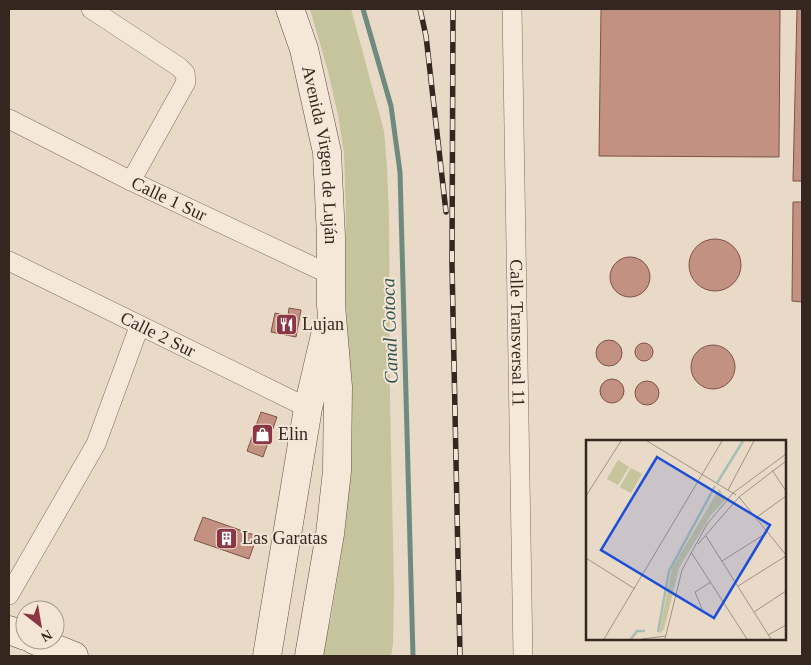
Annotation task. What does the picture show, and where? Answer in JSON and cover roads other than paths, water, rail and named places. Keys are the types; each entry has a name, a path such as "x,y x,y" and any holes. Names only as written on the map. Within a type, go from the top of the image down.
{"main road":[{"name":"Avenida Virgen de Luján","path":"290,9 304,49 326,152 331,237 331,305 338,387 337,471 330,534 309,656"},
{"name":"Avenida Virgen de Luján","path":"266,656 308,408 331,305"},
{"path":"59,650 74,656"}],"street":[{"path":"91,9 186,73 186,82 131,181"},
{"name":"Calle Transversal 11","path":"512,9 523,656"},
{"name":"Calle 1 Sur","path":"9,119 131,181 331,275"},
{"name":"Calle 2 Sur","path":"9,262 308,408"},
{"path":"9,595 96,444 139,326"}],"waterway":[{"name":"Canal Cotoca","path":"363,9 391,106 400,172 413,656"}],"railway":[{"path":"420,9 426,36 446,212"},
{"path":"453,9 452,265 460,656"}],"place":[{"name":"Lujan","path":"286,324"},
{"name":"Elin","path":"262,434"},
{"name":"Las Garatas","path":"226,538"}]}
